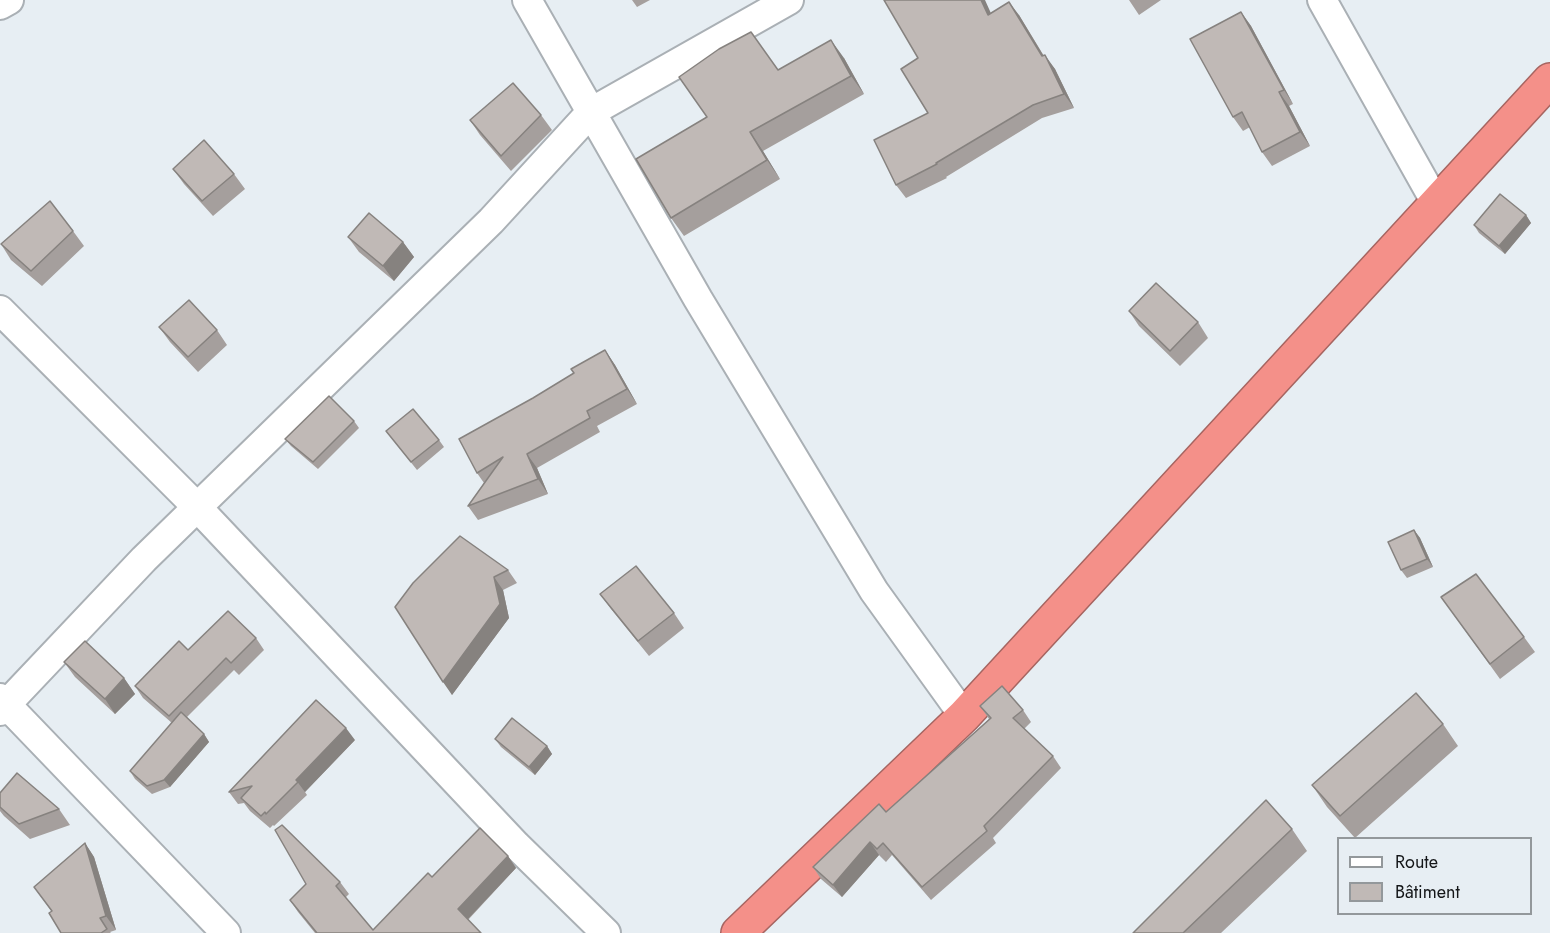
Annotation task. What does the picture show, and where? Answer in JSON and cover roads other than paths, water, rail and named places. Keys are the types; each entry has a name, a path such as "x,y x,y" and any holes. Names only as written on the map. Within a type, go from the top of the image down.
{"highway":[{"path":"738,933 964,716 1550,80"}],"street":[{"path":"0,5 9,0"},
{"path":"527,0 698,299 874,591 964,716"},
{"path":"226,933 2,704 144,559 491,221 591,112 789,0"},
{"path":"1322,0 1436,203"},
{"path":"0,310 197,507 516,845 606,933"}]}
